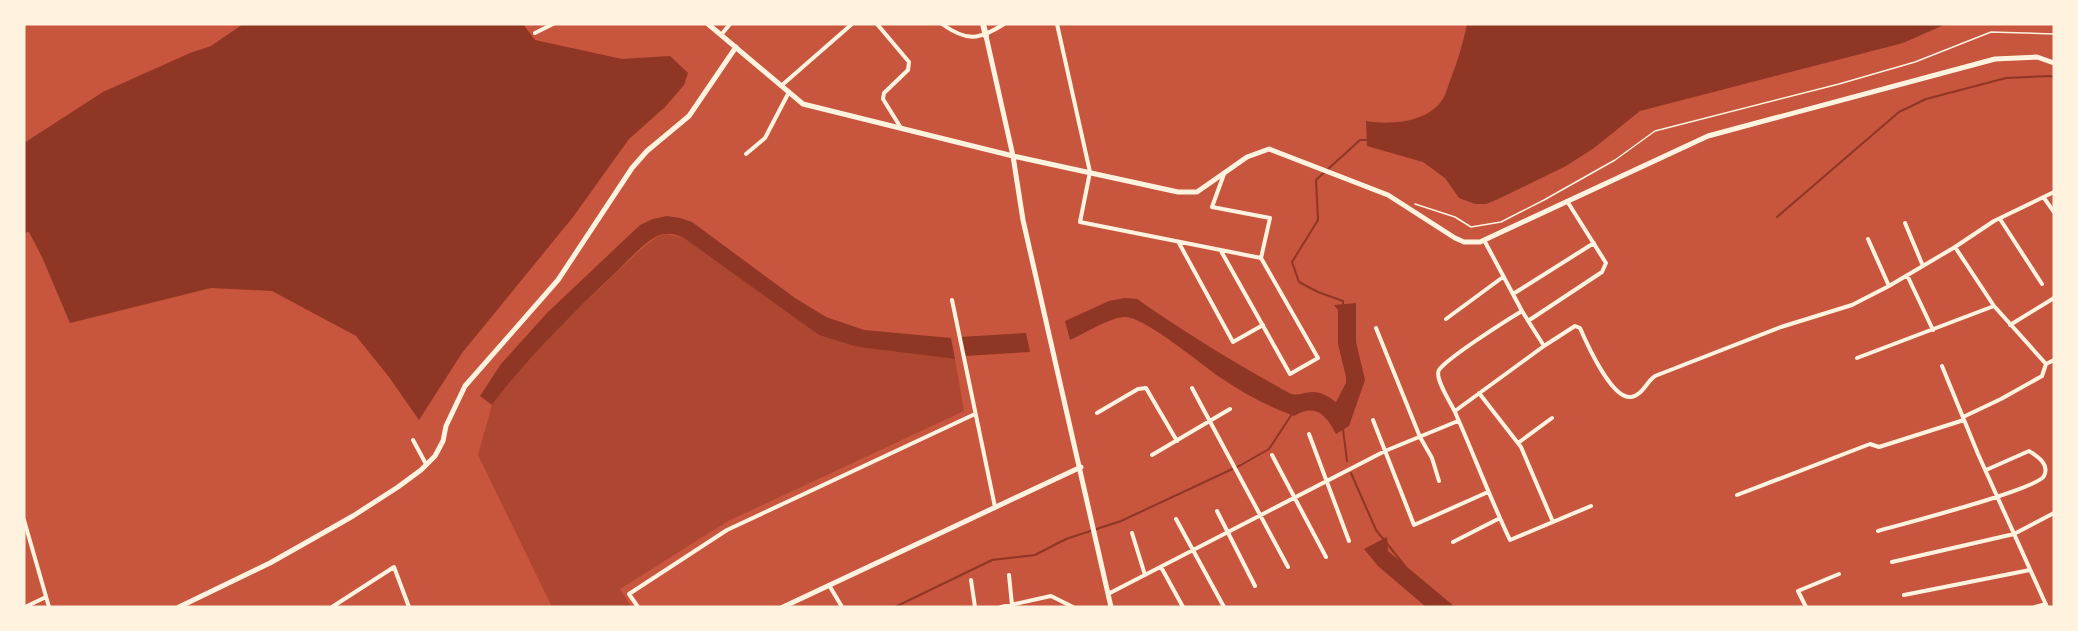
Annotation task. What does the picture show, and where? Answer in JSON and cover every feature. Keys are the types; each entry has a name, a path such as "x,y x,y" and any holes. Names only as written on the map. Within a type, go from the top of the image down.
{"main road":[{"path":"983,24 986,36"}],"street":[{"path":"535,33 553,24"},
{"path":"708,24 803,104 1013,156 1178,192 1197,192 1247,157 1263,150 1274,151 1389,195 1464,242 1480,242 1708,136 1995,59 2037,57 2054,63"},
{"path":"721,35 730,24"},
{"path":"781,86 852,24"},
{"path":"877,24 909,62 908,70 884,93 883,99 902,128"},
{"path":"942,24 961,36 986,36 1004,24"},
{"path":"1057,24 1090,172 1080,222 1261,258"},
{"path":"986,36 1013,156 1023,220 1111,607"},
{"path":"179,607 270,563 353,516 427,465 443,441 446,426 465,386 558,280 632,168 647,151 689,116 736,47"},
{"path":"746,154 765,138 789,93"},
{"path":"1221,251 1290,374 1318,358 1261,258 1270,219 1212,207 1225,173"},
{"path":"1455,411 1575,326 1580,328 1595,358 1614,387 1625,397 1633,398 1655,376 1781,327 1843,308 1889,286 2000,219 2054,192"},
{"path":"2044,198 2054,212"},
{"path":"1528,321 1602,272 1606,262 1567,201"},
{"path":"2000,219 2042,284"},
{"path":"1905,223 1923,266"},
{"path":"1868,239 1889,286"},
{"path":"1483,240 1544,346"},
{"path":"1178,242 1233,342 1263,326"},
{"path":"1513,294 1594,243"},
{"path":"1956,247 1994,306 2046,364"},
{"path":"1907,275 1933,330"},
{"path":"1446,319 1503,277"},
{"path":"2010,325 2054,298"},
{"path":"952,300 994,507"},
{"path":"1857,358 1994,306"},
{"path":"1522,311 1440,369 1438,379 1455,411 1510,540 1592,506"},
{"path":"1376,328 1420,436 1432,458 1439,481"},
{"path":"1737,495 1870,444 1880,447 1964,418 2042,376 2046,364 2054,360"},
{"path":"1942,366 2046,606 2035,607"},
{"path":"1097,413 1138,389 1146,388 1177,441"},
{"path":"1192,388 1288,567"},
{"path":"1479,393 1518,443 1553,522"},
{"path":"1152,455 1230,409"},
{"path":"638,607 629,594 727,530 975,414"},
{"path":"1518,443 1552,418"},
{"path":"1373,420 1414,525 1488,492"},
{"path":"1108,594 1293,497 1327,483 1385,451 1458,421"},
{"path":"1309,434 1349,541"},
{"path":"413,440 427,465"},
{"path":"1878,531 1998,497 2040,480 2045,471 2044,464 2029,451 1986,470"},
{"path":"1272,455 1326,557"},
{"path":"783,607 1081,467"},
{"path":"1217,511 1255,586"},
{"path":"1892,562 2014,534 2054,513"},
{"path":"1453,542 1500,518"},
{"path":"1176,519 1224,607"},
{"path":"24,520 49,607"},
{"path":"1132,533 1145,575"},
{"path":"332,607 394,567 409,607"},
{"path":"1161,567 1183,607"},
{"path":"1904,595 2030,570"},
{"path":"1806,607 1798,591 1839,574"},
{"path":"1009,575 1012,605"},
{"path":"971,580 975,607"},
{"path":"829,585 842,607"},
{"path":"1001,607 1052,596 1073,607"},
{"path":"25,607 46,597"},
{"path":"1030,601 1033,607"}],"path":[{"path":"1411,202 1455,217 1471,227 1501,222 1615,160 1655,130 1839,84 1915,62 1991,32 2054,34"}],"shaded area":[{"path":"243,24 523,24 535,40 622,59 670,56 688,73 684,85 665,107 629,139 573,217 462,353 419,420 389,377 356,336 272,291 211,288 70,323 42,257 29,232 24,233 24,143 103,92 211,46"},
{"path":"1467,24 1946,24 1903,43 1640,111 1594,148 1566,166 1496,200 1486,204 1475,204 1459,198 1445,178 1423,162 1367,146 1366,121 1386,123 1408,121 1428,113 1443,99"},
{"path":"667,216 692,222 795,298 826,317 864,330 951,338 955,359 858,347 819,335 684,238 664,234 657,236 639,249 580,307 534,354 492,405 480,396 501,364 547,313 640,225"},
{"path":"667,234 684,238 858,347 955,359 964,411 728,521 620,589 631,607 552,607 478,455 492,405 518,371 556,330 639,251 658,236"},
{"path":"1125,298 1137,299 1212,348 1291,394 1316,392 1336,402 1346,383 1346,377 1338,344 1338,310 1334,305 1356,303 1356,342 1365,380 1349,426 1336,434 1320,413 1308,411 1294,416 1266,404 1229,384 1159,333 1134,319 1125,317 1112,320 1070,340 1065,321 1109,301"},
{"path":"1026,333 1030,352 965,356 960,337"},
{"path":"1387,537 1388,551 1455,607 1426,607 1378,566 1364,549"}],"waterway":[{"path":"1777,217 1899,112 1926,99 2006,78 2054,77"},
{"path":"1343,305 1343,301 1299,282 1292,262 1318,220 1316,180 1360,140 1369,140"},
{"path":"895,607 992,560 1035,555 1066,539 1121,521 1241,465 1269,449 1292,414"},
{"path":"1343,429 1347,461"},
{"path":"1351,473 1376,530 1405,566"}]}
